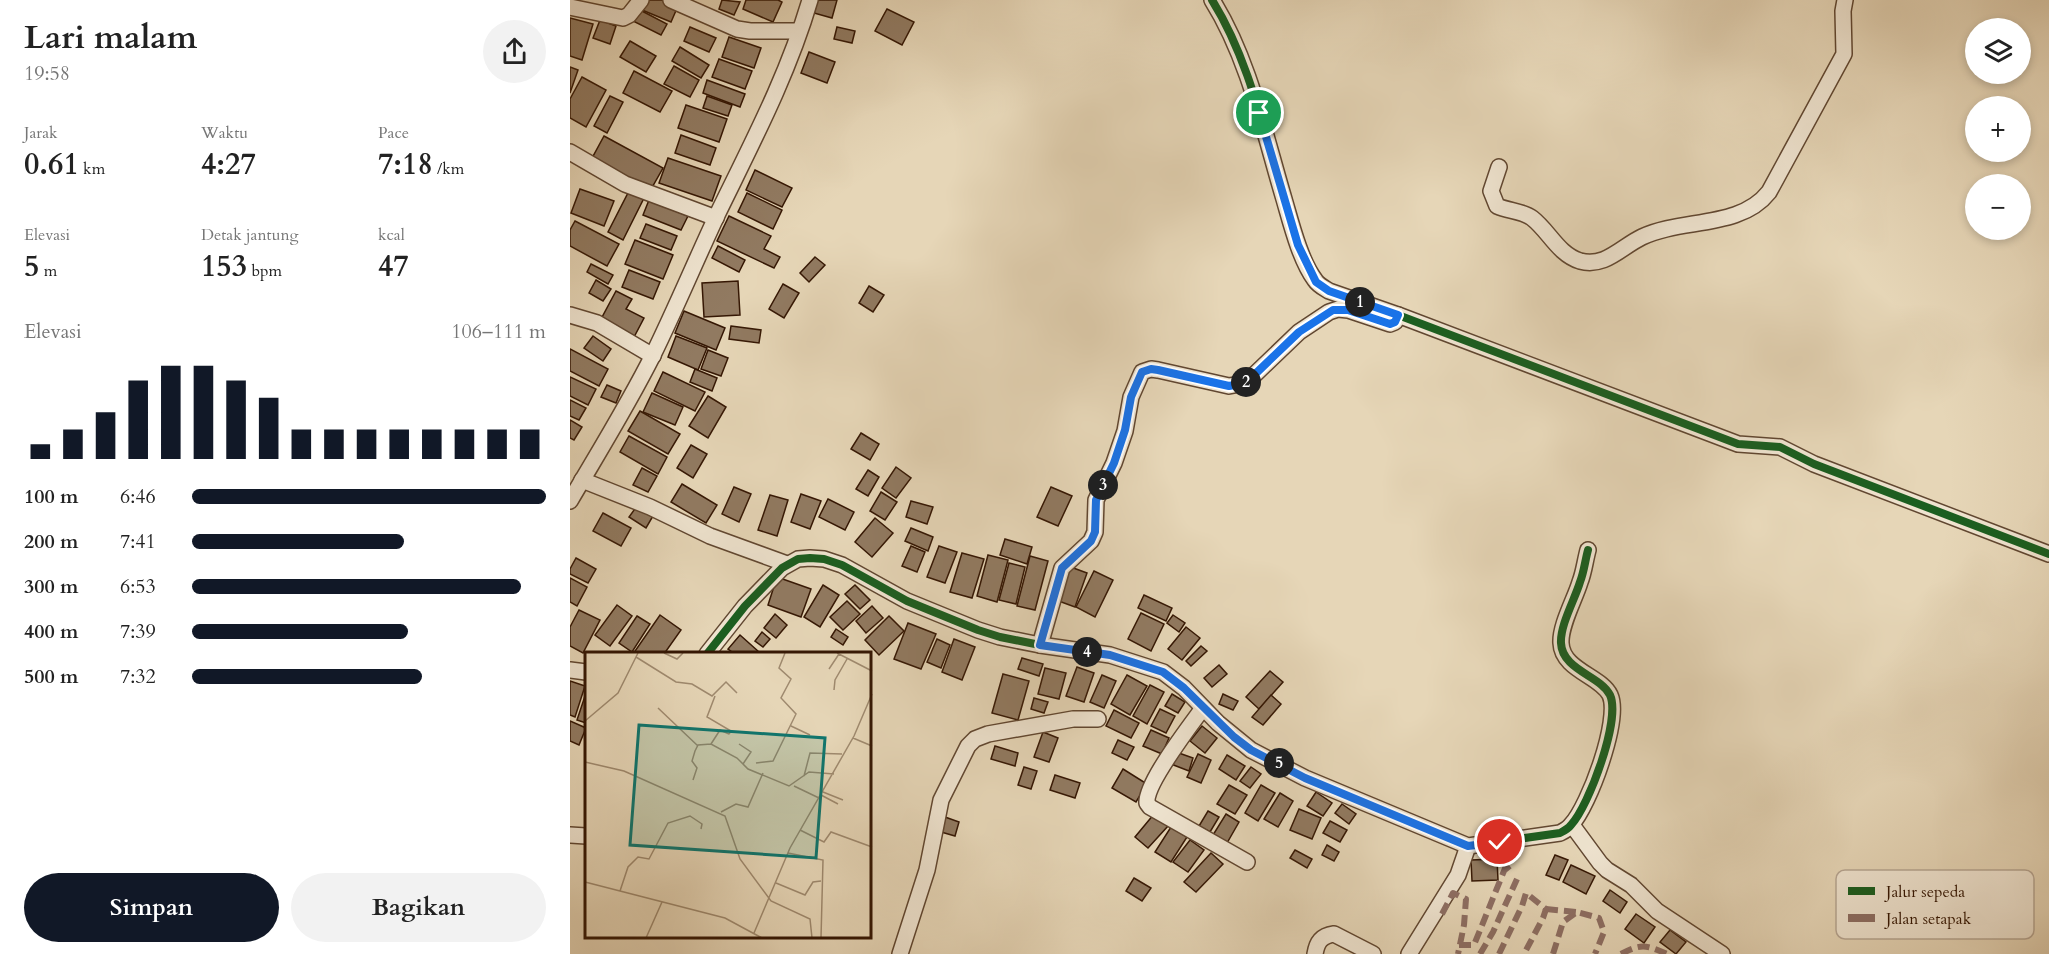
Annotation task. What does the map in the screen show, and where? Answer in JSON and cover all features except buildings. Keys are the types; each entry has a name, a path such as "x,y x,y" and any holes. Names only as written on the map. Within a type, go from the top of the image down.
{"street":[{"path":"570,7 623,18 629,15 641,0"},
{"path":"671,0 737,29 750,32 798,31"},
{"path":"570,501 653,356 716,218 766,117 793,52 810,0"},
{"path":"1212,0 1234,41 1259,113 1298,245 1313,278 1329,291 1738,444 1780,447 1814,464 2049,554"},
{"path":"1499,167 1491,191 1497,206 1532,218 1566,255 1580,261 1603,261 1642,237 1660,230 1732,216 1750,209 1762,201 1769,192 1844,54 1845,0"},
{"path":"570,152 625,184 716,218"},
{"path":"1040,645 1062,568 1091,541 1095,532 1096,500 1114,463 1125,430 1131,397 1142,372 1151,369 1229,386 1238,385 1250,379 1299,332 1329,312 1338,309 1348,310 1390,324 1395,322 1398,315"},
{"path":"570,315 597,323 653,356"},
{"path":"582,480 650,507 710,536 787,564"},
{"path":"714,651 745,606 787,564 810,558 824,559 842,566 907,602 946,619 1000,637 1110,655 1163,672 1184,688 1218,723 1251,750 1305,778 1468,846 1560,832 1572,825 1593,787 1610,731 1612,706 1609,693 1574,666 1561,646 1562,629 1581,579 1588,550"},
{"path":"570,670 585,672"},
{"path":"1203,708 1163,765 1148,793 1147,802 1150,807 1247,862"},
{"path":"900,954 927,870 941,801 968,746 975,739 997,732 1073,719 1098,719"},
{"path":"1572,825 1600,863 1631,885 1657,911 1722,954"},
{"path":"570,835 585,836"},
{"path":"1409,954 1458,875 1468,846"},
{"path":"1315,954 1316,945 1321,938 1334,934 1373,954"}],"marked path":[{"path":"1500,842 1506,866 1510,871"},
{"path":"1459,945 1474,945 1506,866"},
{"path":"1480,954 1493,932 1517,879"},
{"path":"1442,914 1453,893 1466,899 1458,954"},
{"path":"1499,954 1526,893 1546,909 1524,954"},
{"path":"1546,909 1577,912"},
{"path":"1553,954 1563,922 1577,912 1599,918 1604,932 1595,954"},
{"path":"1621,954 1644,946 1667,954"}],"cycle path":[{"path":"1212,0 1246,71 1300,252 1316,282 1323,288 1738,444 1780,447 1814,464 2049,554"},
{"path":"709,652 745,606 782,568 798,559 824,559 842,565 907,601 978,630 1040,645 1110,655 1163,672 1184,688 1218,723 1251,750 1305,778 1468,846 1560,833 1566,830 1578,815 1594,782 1611,723 1610,695 1605,688 1568,660 1561,643 1563,628 1581,578 1588,550"}],"route":[{"path":"1259,113 1298,245 1313,278 1329,291 1398,315 1395,322 1390,324 1348,310 1333,310 1299,332 1250,379 1238,385 1229,386 1151,369 1142,372 1131,397 1125,430 1114,463 1096,500 1095,532 1091,541 1072,556 1062,568 1040,645 1110,655 1163,672 1184,688 1218,723 1251,750 1305,778 1468,846 1500,842"}]}
